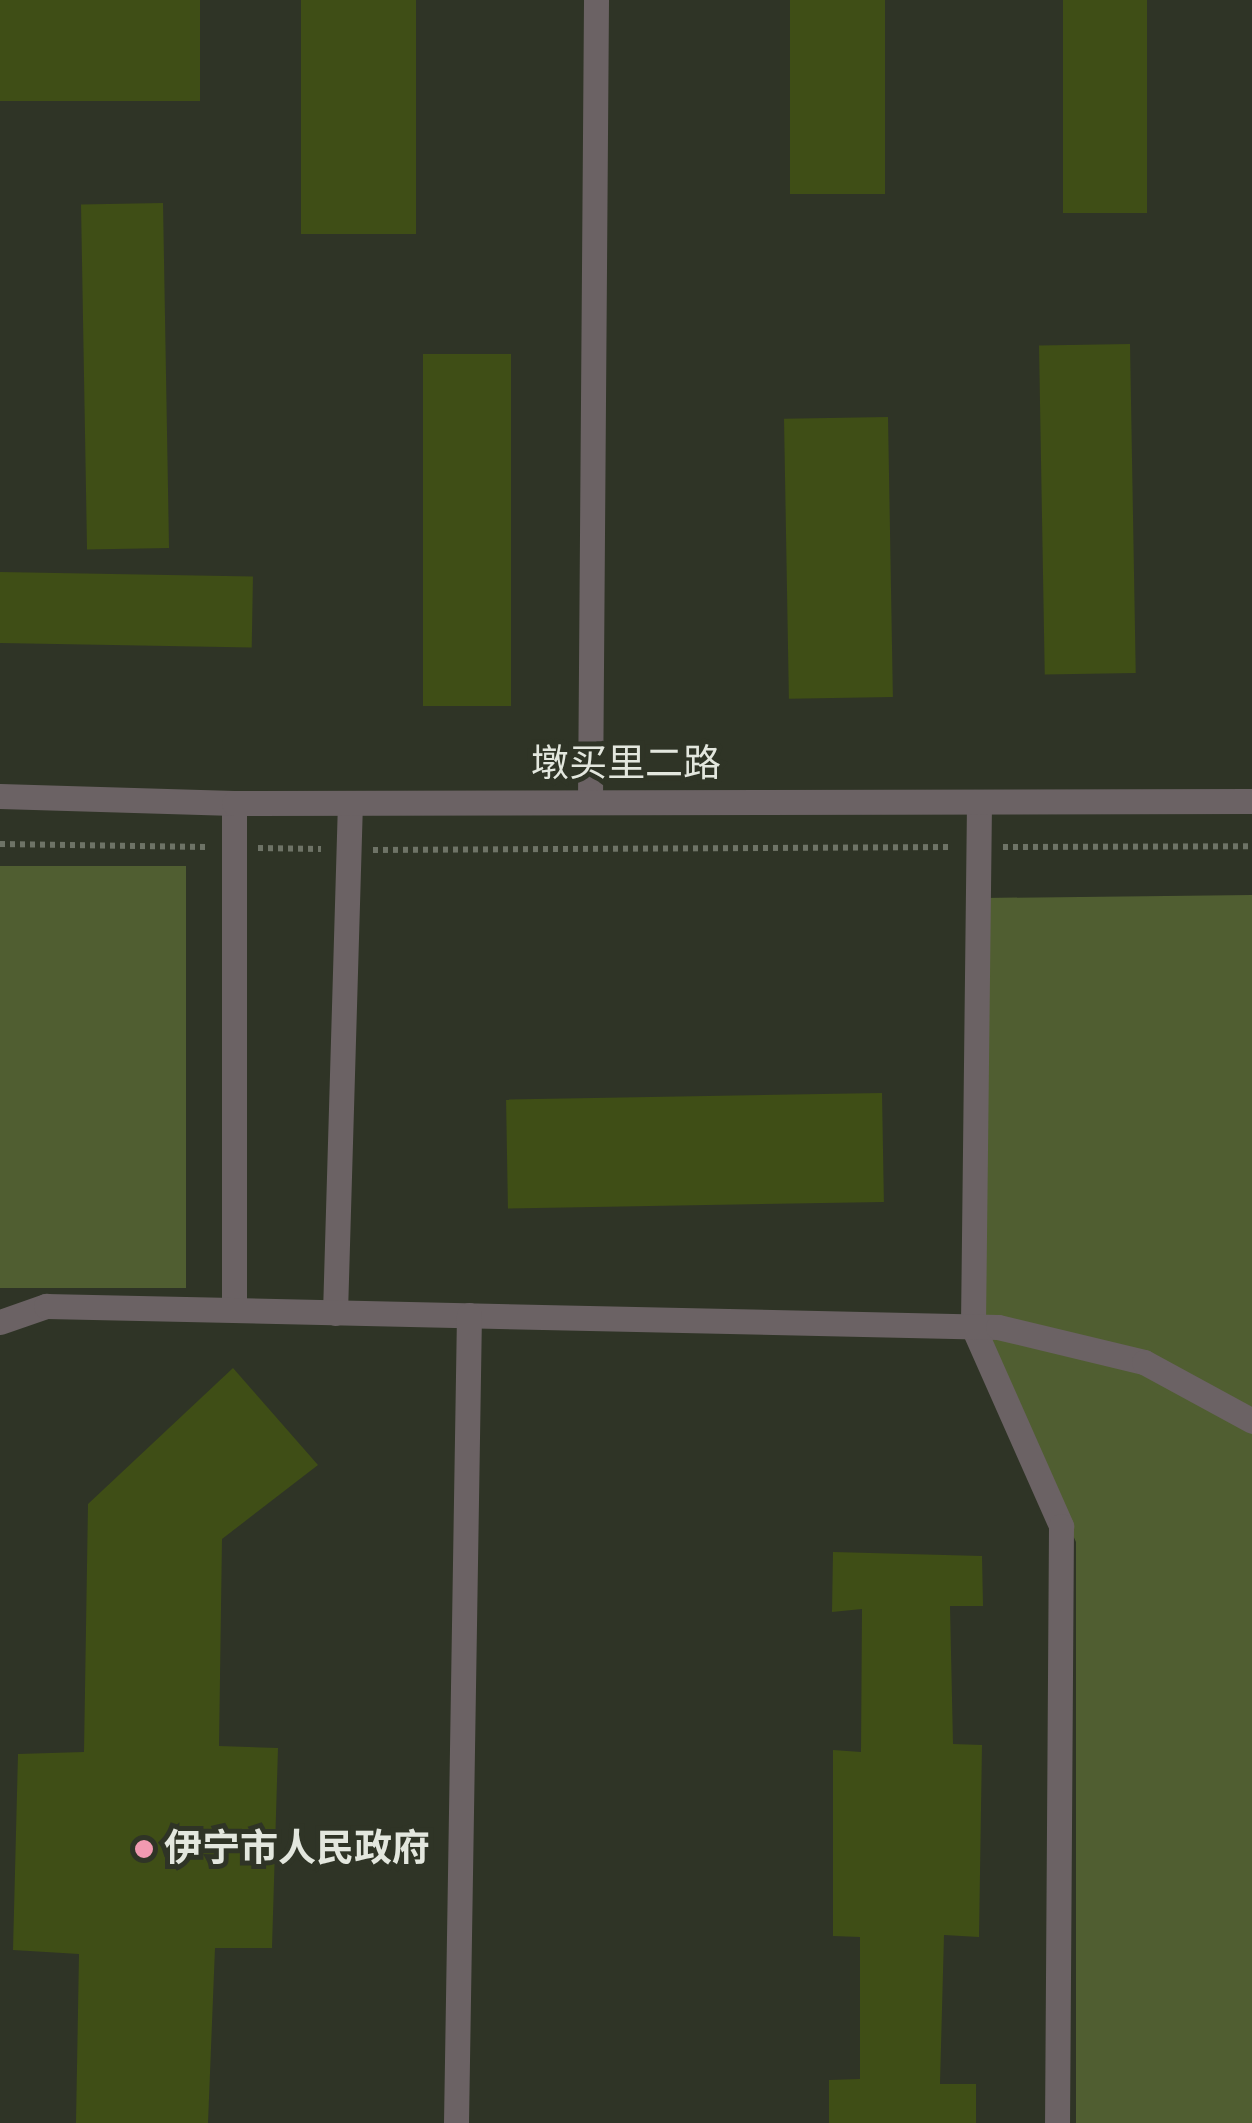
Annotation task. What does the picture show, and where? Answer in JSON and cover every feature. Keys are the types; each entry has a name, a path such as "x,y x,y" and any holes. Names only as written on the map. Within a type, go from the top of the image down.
{"street":[{"path":"590,801 596,0"},
{"name":"墩买里二路","path":"0,796 234,803 1252,801"},
{"path":"234,803 234,1310"},
{"path":"334,1313 350,803"},
{"path":"980,803 973,1326 1061,1526 1056,2123"},
{"path":"0,1322 46,1306 973,1326 1144,1362 1252,1421"},
{"path":"456,2123 469,1315"}],"path":[{"path":"0,844 348,850 1252,846"}],"green space":[{"path":"0,866 186,866 186,1288 0,1288"},
{"path":"1252,895 1252,2123 1076,2123 1076,1542 971,1306 984,898"}],"building":[{"path":"0,0 200,0 200,101 0,101"},
{"path":"301,0 416,0 416,234 301,234"},
{"path":"790,0 885,0 885,194 790,194"},
{"path":"1063,0 1147,0 1147,213 1063,213"},
{"path":"163,203 169,548 87,549 81,204"},
{"path":"1130,344 1136,673 1045,675 1039,346"},
{"path":"423,354 511,354 511,706 423,706"},
{"path":"888,417 893,697 789,699 784,419"},
{"path":"0,572 253,576 252,647 0,643"},
{"path":"882,1093 884,1202 508,1209 506,1100"},
{"path":"233,1368 318,1465 222,1539 219,1746 278,1748 272,1948 215,1948 208,2123 76,2123 79,1954 13,1950 18,1754 84,1752 88,1504"},
{"path":"833,1552 982,1556 983,1606 950,1606 953,1744 982,1745 979,1937 944,1935 940,2084 976,2084 976,2123 829,2123 829,2080 860,2079 860,1937 833,1936 833,1750 861,1752 862,1609 832,1612"}],"place":[{"name":"伊宁市人民政府","path":"144,1849"}]}
